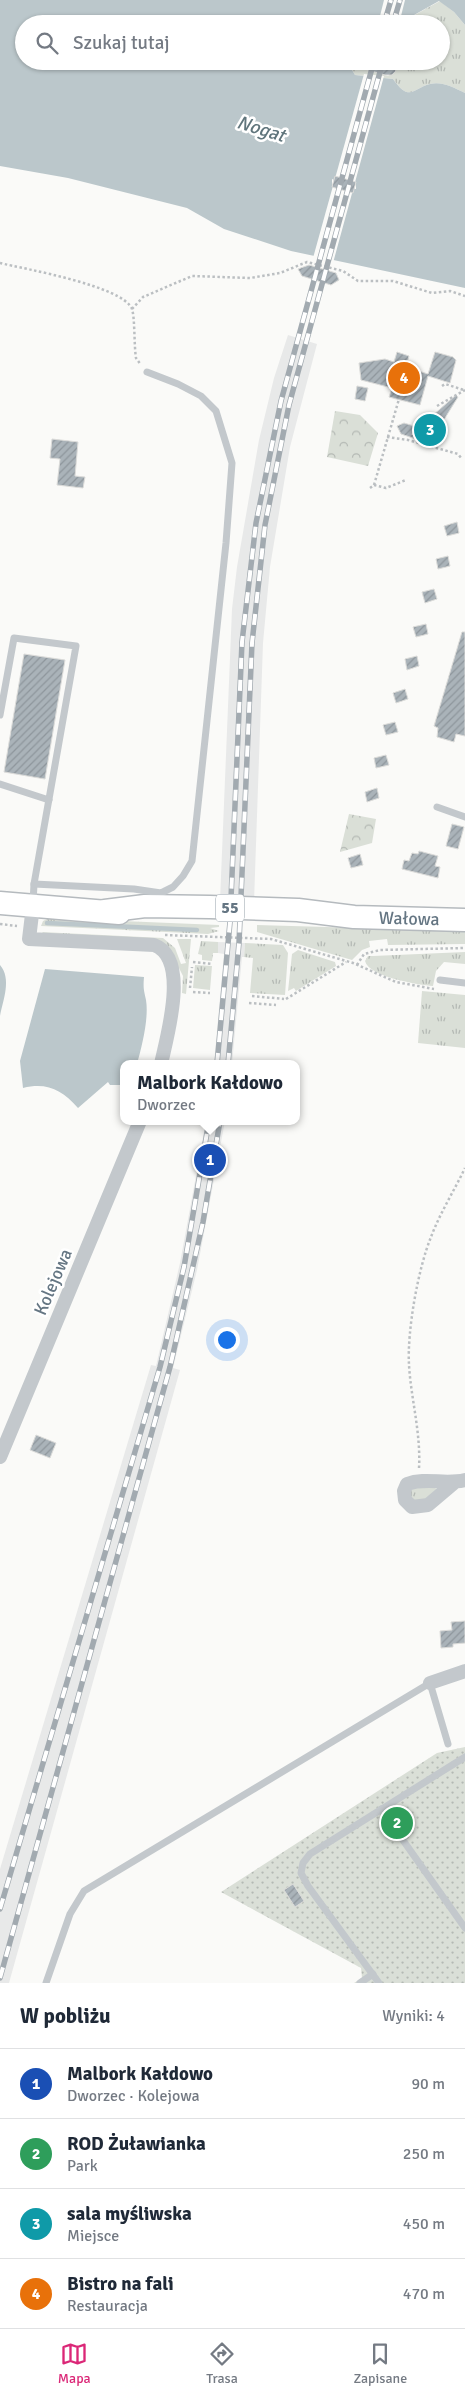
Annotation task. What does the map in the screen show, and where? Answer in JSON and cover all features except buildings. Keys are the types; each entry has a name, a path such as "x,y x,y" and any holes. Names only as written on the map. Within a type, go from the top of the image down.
{"main road":[{"name":"55","path":"0,902 33,906"},
{"name":"Wałowa","path":"33,906 105,911 146,917 263,921 313,922 354,917 465,920"}],"street":[{"path":"33,906 29,939 154,945 166,953 173,968 174,990 162,1060"},
{"name":"Kolejowa","path":"0,1457 138,1125"},
{"path":"420,1479 459,1481 428,1505 412,1507 405,1500 404,1491 407,1484 420,1479"},
{"path":"430,1683 465,1671"}],"lane":[{"path":"34,884 134,889 161,893 174,887 192,862 226,543 232,463 216,411 201,396 178,384 147,372"},
{"path":"0,716 14,638 76,646 34,884 33,906"},
{"path":"0,784 49,800"},
{"path":"437,807 465,817"},
{"path":"440,980 465,983"},
{"path":"46,1983 70,1914 84,1891 430,1683 448,1744"},
{"path":"379,1983 301,1873 303,1863 310,1854 465,1757"},
{"path":"380,1809 465,1928"},
{"path":"360,1983 373,1974"}],"path":[{"path":"132,309 143,297 192,276 250,278 280,273 302,262 343,271 358,281 393,281 432,293 450,291 465,296"},
{"path":"0,263 97,287 125,298 132,309 136,358"},
{"path":"442,386 445,384 464,390"},
{"path":"437,406 464,390"},
{"path":"370,488 374,485 399,400"},
{"path":"387,437 408,440 458,454 462,459"},
{"path":"374,485 386,488 406,480"},
{"path":"209,937 272,939 347,961 396,982 439,989"},
{"path":"357,965 364,954 380,950 465,948"},
{"path":"252,996 285,999 347,961"},
{"path":"193,962 212,964"},
{"path":"190,988 192,967"},
{"path":"193,992 210,993"},
{"path":"249,1003 276,1005"},
{"path":"420,1479 420,1449 409,1364 411,1334 421,1269 431,1236 465,1168"}],"shaded area":[{"path":"288,335 317,344 290,447 270,567 263,643 254,902 220,901 232,609 237,567 259,440 274,378"},
{"path":"218,942 245,943 232,1060 214,1060 224,954 218,953"},
{"path":"205,1125 224,1125 197,1270 173,1368 180,1370 9,1983 0,1983 0,1869 151,1365 156,1366 180,1263"}],"green space":[{"path":"440,1 454,12 465,25 465,93 439,83 430,84 408,92 393,79 355,75 352,70 367,70 388,76 396,70 450,70 450,15 414,15"},
{"path":"335,411 360,415 378,433 368,466 327,457"},
{"path":"349,814 376,819 372,843 340,852"},
{"path":"49,918 219,925 219,927 210,928 219,931 208,934 41,926 43,921"},
{"path":"257,925 465,931 465,944 388,945 387,939 369,941 370,947 362,950 352,960 257,932"},
{"path":"42,932 163,938 175,948 181,964 186,963 177,939 191,939 186,994 182,993 183,976 179,968 176,968 170,952 45,935"},
{"path":"201,941 218,942 218,953 213,953 212,961 202,960 202,955 198,954"},
{"path":"245,943 283,945 288,953 285,995 250,993 253,958 244,957"},
{"path":"298,950 335,962 336,966 296,991 294,988 288,991 292,954"},
{"path":"465,952 465,964 444,962 436,971 433,986 406,982 385,976 368,967 365,961 368,956"},
{"path":"195,965 212,966 210,990 193,988"},
{"path":"422,991 465,995 465,1048 418,1043"},
{"path":"418,1483 438,1489 422,1503 410,1500 408,1489"},
{"path":"465,1747 465,1983 354,1983 362,1978 361,1968 221,1892 437,1753"}],"water":[{"name":"Nogat","path":"0,0 465,0 465,25 454,12 439,1 414,15 15,15 15,70 352,70 355,75 393,79 408,92 430,84 439,83 465,93 465,288 291,251 224,229 187,208 68,178 0,166","holes":["336,176 356,182 356,189 332,187 332,179 334,180"]},
{"path":"0,965 4,971 6,983 0,1016"},
{"path":"45,969 144,977 147,1015 143,1041 138,1060 120,1060 120,1085 110,1085 108,1082 78,1108 66,1096 54,1089 39,1086 23,1088 20,1061"}],"pier":[{"path":"384,0 405,0 401,15 380,15"},
{"path":"364,74 384,76 333,263 313,258"}],"waterway":[{"path":"47,923 197,930"}],"railway":[{"path":"387,15 391,0"},
{"path":"396,15 400,0"},
{"path":"217,1060 230,922 242,642 256,523 281,401 372,70"},
{"path":"228,1060 239,943 252,643 265,525 289,405 381,70"},
{"path":"0,1909 160,1367 184,1267 208,1125"},
{"path":"0,1978 170,1367 203,1222 219,1125"}],"place":[{"name":"Bistro na fali","path":"404,378"},
{"name":"sala myśliwska","path":"430,430"},
{"name":"Malbork Kałdowo","path":"210,1160"},
{"name":"ROD Żuławianka","path":"397,1823"}]}
